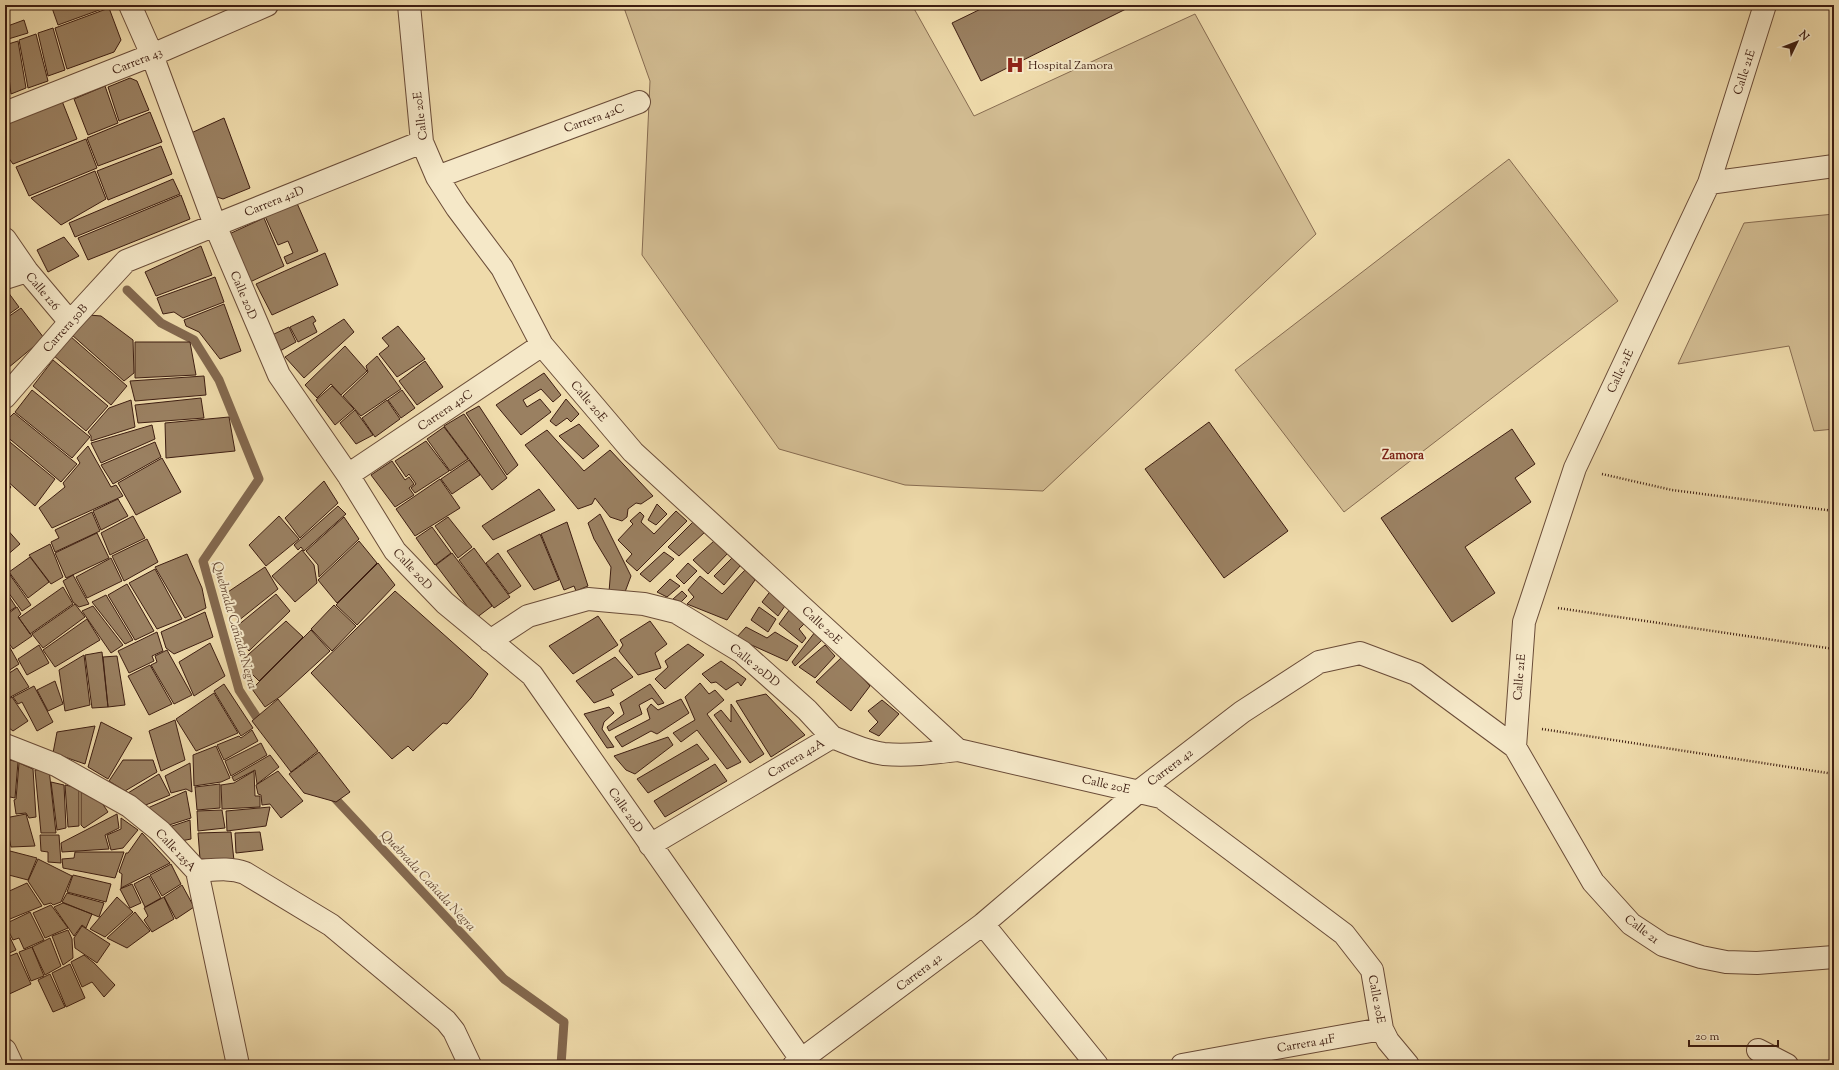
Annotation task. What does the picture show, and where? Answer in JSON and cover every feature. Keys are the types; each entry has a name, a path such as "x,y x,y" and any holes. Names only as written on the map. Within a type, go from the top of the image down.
{"street":[{"name":"Calle 20D","path":"130,5 152,55 215,225 279,375 348,476 394,551 445,603 532,675 800,1063"},
{"name":"Carrera 43","path":"5,113 152,55 267,5"},
{"name":"Calle 20E","path":"409,5 422,142 437,176 457,208 502,268 542,345 633,452 958,750 1160,797 1344,934 1372,970 1382,1029 1388,1042 1408,1065"},
{"name":"Calle 21E","path":"1515,747 1515,724 1524,622 1529,603 1575,468 1709,182 1765,5"},
{"name":"Carrera 42C","path":"437,176 639,102"},
{"name":"Carrera 42D","path":"126,261 422,142"},
{"path":"1709,182 1834,166"},
{"name":"Calle 126","path":"5,239 27,271 70,322"},
{"name":"Carrera 50B","path":"5,397 70,322 126,261"},
{"path":"5,278 27,271"},
{"name":"Carrera 42C","path":"348,476 542,345"},
{"name":"Calle 20DD","path":"490,641 528,616 588,600 644,604 676,612 742,652 807,710 832,737"},
{"name":"Carrera 42","path":"800,1063 983,924 1138,792 1242,712 1318,662 1360,653 1416,674 1515,747"},
{"name":"Carrera 42A","path":"650,845 832,737 858,747 883,754 923,754 958,750"},
{"name":"Calle 125A","path":"5,744 56,766 129,806 160,831 197,871 238,1065"},
{"name":"Calle 21","path":"1515,747 1593,882 1631,924 1663,945 1702,957 1726,962 1757,963 1834,957"},
{"path":"197,871 225,869 237,870 245,873 331,925 450,1024 470,1065"},
{"path":"983,924 1097,1065"},
{"name":"Carrera 41F","path":"1182,1065 1382,1029"},
{"path":"5,1050 12,1065"},
{"path":"1758,1050 1787,1065"}],"path":[{"path":"1575,468 1672,490 1834,511"},
{"path":"1529,603 1834,649"},
{"path":"1515,724 1834,774"}],"shaded area":[{"path":"623,5 912,5 974,116 1195,14 1316,234 1043,491 905,485 779,449 642,255 650,81"},
{"path":"1509,159 1618,301 1344,512 1235,370"},
{"path":"1834,214 1834,429 1814,431 1789,346 1678,364 1744,223"}],"building":[{"path":"5,5 18,5 5,10"},
{"path":"51,5 101,5 102,9 58,25"},
{"path":"989,5 1134,5 981,81 952,23"},
{"path":"109,8 121,40 114,52 67,69 55,28"},
{"path":"24,20 28,33 5,40 5,27"},
{"path":"53,28 65,70 48,76 38,33"},
{"path":"36,34 48,81 28,88 19,40"},
{"path":"18,41 26,88 11,94 5,45"},
{"path":"5,61 9,95 5,97"},
{"path":"130,78 137,81 149,110 119,121 108,87"},
{"path":"105,86 118,123 88,135 74,99"},
{"path":"62,101 77,139 13,164 5,153 5,123"},
{"path":"150,112 162,142 98,166 87,138"},
{"path":"224,118 250,188 223,199 211,195 189,134"},
{"path":"86,139 97,168 29,196 16,167"},
{"path":"161,146 172,174 108,200 97,171"},
{"path":"95,171 106,199 61,225 31,198"},
{"path":"173,179 180,194 75,237 69,223"},
{"path":"181,195 190,219 88,260 78,238"},
{"path":"296,201 318,251 287,264 284,257 293,253 288,241 278,245 264,214"},
{"path":"264,218 284,266 250,282 227,235"},
{"path":"64,237 79,256 48,272 37,250"},
{"path":"201,246 212,275 156,296 145,272"},
{"path":"325,253 338,285 272,315 256,284"},
{"path":"215,277 224,302 183,318 174,312 163,314 157,298"},
{"path":"5,288 19,307 5,317"},
{"path":"224,304 241,351 220,359 199,332 186,326 184,320"},
{"path":"21,308 44,338 8,368 5,365 5,319"},
{"path":"89,315 101,316 133,340 134,373 124,381 72,335"},
{"path":"313,316 316,321 313,323 317,332 298,342 290,327"},
{"path":"344,319 354,332 304,378 285,357"},
{"path":"398,326 425,359 397,377 379,354 389,346 382,338"},
{"path":"289,327 296,342 280,351 272,335"},
{"path":"70,336 127,386 111,405 53,355"},
{"path":"135,342 190,342 196,375 135,378"},
{"path":"345,346 367,371 341,395 331,384 317,398 305,385"},
{"path":"377,356 401,389 361,416 343,396 368,372 366,366"},
{"path":"53,360 108,406 86,431 33,386"},
{"path":"425,361 443,387 417,405 399,381"},
{"path":"544,373 561,395 553,402 541,389 523,400 527,407 540,399 551,412 521,435 496,405"},
{"path":"204,376 206,395 135,401 130,381"},
{"path":"332,386 354,409 335,425 316,400"},
{"path":"32,390 90,437 72,458 15,412"},
{"path":"402,390 415,408 401,418 388,400"},
{"path":"201,398 204,418 138,423 135,405"},
{"path":"566,399 579,414 571,422 567,418 556,426 550,421"},
{"path":"131,400 135,427 91,441 91,436 88,432 109,408"},
{"path":"387,400 400,419 375,437 362,418"},
{"path":"479,406 518,465 507,475 466,413"},
{"path":"355,410 373,435 356,444 340,423"},
{"path":"14,413 77,464 61,482 5,435 5,422"},
{"path":"464,414 507,478 492,490 444,426"},
{"path":"229,417 235,451 166,458 165,423"},
{"path":"1209,422 1288,531 1224,578 1145,469"},
{"path":"579,424 599,446 583,459 559,436"},
{"path":"152,425 155,439 101,463 91,443"},
{"path":"444,427 468,459 450,471 427,439"},
{"path":"1512,429 1535,464 1515,478 1531,502 1465,547 1495,593 1452,622 1381,518"},
{"path":"547,430 584,471 610,450 653,496 641,504 636,503 628,509 627,517 622,521 610,517 595,498 592,504 578,509 525,445"},
{"path":"5,438 55,479 35,506 5,479"},
{"path":"426,441 449,471 415,493 411,488 416,484 409,474 406,477 395,461"},
{"path":"155,442 161,457 113,484 101,465"},
{"path":"88,446 111,487 116,485 123,496 52,528 39,508 65,487 63,483 80,463 77,458"},
{"path":"162,458 181,492 136,515 118,483"},
{"path":"469,460 480,475 452,494 441,479"},
{"path":"392,461 405,480 409,477 414,484 409,488 414,495 395,507 371,475"},
{"path":"440,479 460,508 415,536 396,509"},
{"path":"5,481 11,487 5,494"},
{"path":"324,481 338,503 300,538 285,518"},
{"path":"539,489 555,510 493,540 482,526"},
{"path":"118,499 128,516 101,530 93,511"},
{"path":"657,504 667,514 656,525 648,520"},
{"path":"338,506 346,514 304,551 301,547 298,550 294,545"},
{"path":"676,511 687,521 637,571 626,561 632,554 618,540 633,524 630,521 640,512 644,516 641,522 654,534"},
{"path":"92,512 100,531 55,552 51,542 59,538 55,530"},
{"path":"600,514 631,576 625,592 609,592 611,567 594,539 588,523"},
{"path":"133,516 145,538 110,555 101,533"},
{"path":"279,516 299,539 266,566 249,545"},
{"path":"344,517 359,539 319,577 318,565 306,551"},
{"path":"448,517 472,547 458,558 435,526"},
{"path":"567,522 588,586 576,591 574,586 564,590 541,534"},
{"path":"693,522 705,532 679,556 668,547"},
{"path":"5,527 20,544 5,557"},
{"path":"432,527 451,553 435,565 416,538"},
{"path":"97,533 109,558 66,578 55,553"},
{"path":"540,534 559,580 534,590 507,551"},
{"path":"147,539 158,562 124,581 112,556"},
{"path":"359,541 377,563 337,603 318,580"},
{"path":"714,541 728,553 708,574 693,560"},
{"path":"50,544 63,577 51,584 29,555"},
{"path":"474,548 510,597 494,608 459,560"},
{"path":"302,550 314,565 317,583 295,602 272,576"},
{"path":"664,552 674,559 650,582 640,574"},
{"path":"452,553 492,606 476,618 436,565"},
{"path":"498,553 521,586 509,594 486,563"},
{"path":"187,554 202,588 206,608 185,618 155,567"},
{"path":"30,557 49,582 28,598 9,572"},
{"path":"111,558 122,581 87,598 76,577"},
{"path":"732,558 740,566 724,585 714,576"},
{"path":"378,563 395,585 357,625 336,605"},
{"path":"688,563 697,571 684,584 676,576"},
{"path":"265,567 278,589 238,621 222,596"},
{"path":"155,569 182,619 157,629 129,583"},
{"path":"746,569 755,580 727,620 687,604 694,597 688,590 700,576 722,594"},
{"path":"8,572 31,605 22,611 5,588 5,575"},
{"path":"73,575 89,604 79,607 73,602 63,581"},
{"path":"670,579 680,586 667,597 657,592"},
{"path":"127,584 154,631 135,640 108,595"},
{"path":"63,587 73,604 30,634 19,618"},
{"path":"772,589 787,603 778,616 762,602"},
{"path":"5,590 16,607 5,614"},
{"path":"395,591 488,674 471,698 447,724 443,723 413,751 408,746 392,759 311,673"},
{"path":"682,591 687,596 681,602 673,599"},
{"path":"276,594 290,611 249,651 231,631"},
{"path":"106,595 133,640 125,644 92,602"},
{"path":"75,604 85,617 43,648 32,634"},
{"path":"334,605 356,626 332,651 311,629"},
{"path":"93,606 123,645 111,653 82,611"},
{"path":"17,607 21,614 18,617 32,636 13,649 5,638 5,616"},
{"path":"759,607 776,619 768,632 751,620"},
{"path":"790,609 807,621 799,629 806,638 802,643 779,624"},
{"path":"205,612 213,637 174,654 166,648 161,632"},
{"path":"598,616 618,645 573,674 549,646"},
{"path":"87,619 100,640 55,667 43,650"},
{"path":"286,621 303,637 259,681 240,662"},
{"path":"650,621 667,644 655,653 661,668 638,675 619,651 623,645 620,640"},
{"path":"746,627 767,638 775,632 798,646 787,661 736,638"},
{"path":"311,630 330,651 281,696 265,707 252,689"},
{"path":"157,632 163,651 152,656 154,661 129,673 118,651"},
{"path":"815,632 822,640 795,666 792,662"},
{"path":"210,643 225,676 194,696 179,662"},
{"path":"688,644 704,655 665,689 655,679 668,667 665,661"},
{"path":"39,645 49,663 27,675 18,659"},
{"path":"825,645 835,656 815,678 799,667"},
{"path":"9,646 19,664 5,673 5,648"},
{"path":"167,650 192,695 174,704 151,665 157,662 155,656"},
{"path":"102,652 108,707 92,708 85,655"},
{"path":"84,655 90,705 65,711 59,670"},
{"path":"117,656 125,705 108,707 103,657"},
{"path":"843,656 870,686 851,711 816,682"},
{"path":"615,657 633,677 611,690 614,695 594,703 576,681"},
{"path":"721,661 746,679 741,686 738,682 726,690 716,682 711,683 702,674"},
{"path":"150,665 172,704 149,715 128,676"},
{"path":"17,668 29,687 5,700 5,676"},
{"path":"55,681 63,704 48,711 37,690"},
{"path":"700,683 709,694 715,690 724,700 707,714 741,762 727,769 697,730 681,742 673,733 695,720 685,697"},
{"path":"224,684 253,728 241,736 214,691"},
{"path":"650,684 664,703 658,705 652,698 639,705 642,714 609,731 607,727 624,714 620,703"},
{"path":"34,686 53,722 37,731 22,702 18,704 13,697"},
{"path":"214,693 238,733 196,751 176,719"},
{"path":"766,694 805,735 771,757 736,701"},
{"path":"12,697 28,721 13,731 5,725 5,701"},
{"path":"278,699 318,751 291,772 252,721"},
{"path":"681,699 689,713 657,734 651,731 622,747 615,737 650,719 647,709 651,704 658,710"},
{"path":"882,700 899,714 879,736 869,731 878,722 868,711"},
{"path":"731,704 764,754 750,763 714,715 721,710 731,722"},
{"path":"609,707 614,713 604,722 602,729 614,747 607,748 584,714"},
{"path":"175,720 185,760 161,771 149,731"},
{"path":"101,722 132,738 108,779 88,767"},
{"path":"95,726 85,764 53,753 57,732"},
{"path":"252,730 258,741 224,760 217,745 239,736 241,738"},
{"path":"668,737 673,745 635,774 626,770 614,756"},
{"path":"261,743 267,755 231,776 225,761"},
{"path":"697,744 709,759 648,793 637,779"},
{"path":"216,746 230,778 221,782 194,786 193,755"},
{"path":"319,752 350,792 336,802 304,793 289,774"},
{"path":"270,755 279,767 257,784 255,770 234,781 232,777"},
{"path":"6,759 18,762 15,798 5,796"},
{"path":"123,760 153,760 157,772 125,791 109,781"},
{"path":"19,763 33,769 36,817 29,818 26,813 16,814 14,800 16,799"},
{"path":"190,763 192,792 186,789 171,793 165,776"},
{"path":"715,764 727,781 665,817 654,801"},
{"path":"49,769 56,833 41,833 35,770"},
{"path":"254,771 255,796 260,796 260,807 222,809 221,785 234,783"},
{"path":"278,771 303,801 281,818 270,804 262,805 261,795 258,794 256,785"},
{"path":"159,774 170,795 136,809 123,796"},
{"path":"51,782 64,785 66,828 57,830"},
{"path":"220,784 220,808 197,810 195,787"},
{"path":"65,785 79,788 79,826 68,827"},
{"path":"81,790 102,803 108,812 84,828 81,825"},
{"path":"186,791 191,818 166,826 141,811"},
{"path":"270,807 266,826 227,831 226,811"},
{"path":"222,810 225,828 198,831 197,811"},
{"path":"26,814 35,846 11,847 5,818"},
{"path":"117,814 119,828 105,835 109,849 62,852 61,843"},
{"path":"121,818 138,830 123,848 111,850 107,835 121,829"},
{"path":"190,820 191,839 176,842 166,828"},
{"path":"231,832 234,861 200,859 198,833"},
{"path":"260,832 263,850 236,853 235,833"},
{"path":"142,833 170,863 121,888 122,874 119,872 126,853 128,853"},
{"path":"40,835 59,835 61,863 48,862 48,852 41,851"},
{"path":"5,837 9,850 5,851"},
{"path":"10,851 37,858 28,880 5,874 5,852"},
{"path":"75,852 124,852 115,878 63,868 62,859 74,858"},
{"path":"38,859 72,876 61,902 53,905 51,903 44,905 28,881"},
{"path":"171,864 181,884 162,896 150,875"},
{"path":"73,875 111,884 106,902 67,892"},
{"path":"149,876 161,898 145,907 134,884"},
{"path":"27,883 42,906 5,921 5,893"},
{"path":"132,884 141,903 130,908 120,889"},
{"path":"182,885 194,907 176,919 164,897"},
{"path":"67,893 104,903 99,917 62,902"},
{"path":"117,897 133,912 105,937 90,929"},
{"path":"164,897 174,919 152,932 144,920 148,916 144,908"},
{"path":"63,903 92,914 86,928 82,925 74,936 54,907"},
{"path":"51,905 68,928 45,938 33,913"},
{"path":"30,912 44,940 24,949 19,938 13,940 5,924"},
{"path":"135,912 150,931 127,948 107,938"},
{"path":"82,926 110,944 97,963 75,948 74,938"},
{"path":"5,927 16,950 5,955"},
{"path":"68,930 72,939 73,958 63,965 52,936"},
{"path":"50,938 61,966 45,975 32,947"},
{"path":"32,947 44,976 31,981 19,952"},
{"path":"17,953 31,984 5,996 5,958"},
{"path":"84,955 94,963 115,985 104,997 92,982 82,987 71,962"},
{"path":"70,964 85,998 66,1007 52,973"},
{"path":"50,974 65,1007 53,1012 38,980"}],"waterway":[{"name":"Quebrada Cañada Negra","path":"127,290 161,323 194,340 219,380 259,479 203,561 239,690 263,727"},
{"name":"Quebrada Cañada Negra","path":"329,792 504,979 564,1022 561,1065"}],"place":[{"name":"Hospital Zamora","path":"1015,65"}],"district":[{"name":"Zamora","path":"1403,454"}]}
